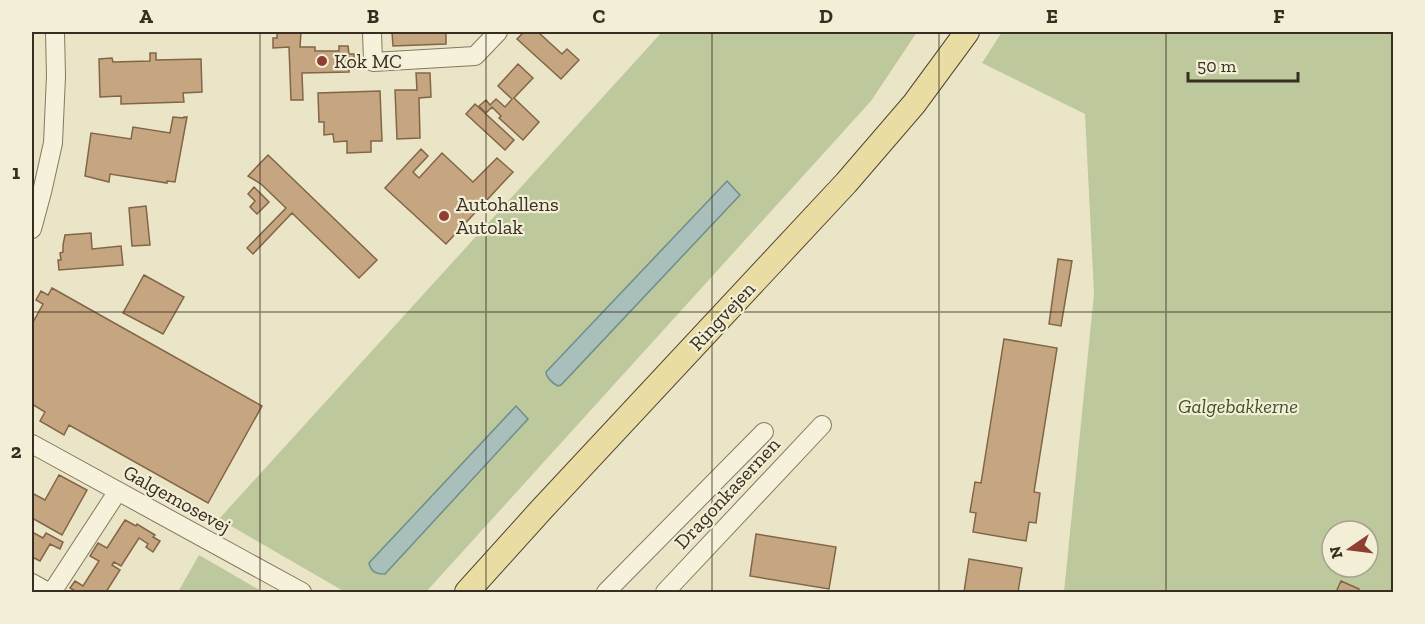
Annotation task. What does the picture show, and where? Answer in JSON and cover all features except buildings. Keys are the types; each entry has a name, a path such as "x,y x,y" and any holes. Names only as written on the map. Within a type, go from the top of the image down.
{"main road":[{"name":"Ringvejen","path":"467,592 846,183 914,104 967,32"}],"street":[{"path":"32,229 53,143 55,32"},
{"path":"372,32 373,62 475,56 498,32"},
{"name":"Dragonkasernen","path":"665,592 822,425"},
{"path":"606,592 764,432"},
{"name":"Galgemosevej","path":"32,444 302,592"},
{"path":"32,583 50,592 118,491"}],"green space":[{"path":"662,32 917,32 871,101 426,592 345,592 219,519"},
{"name":"Galgebakkerne","path":"1002,32 1393,32 1393,592 1064,592 1094,294 1085,114 982,63"},
{"path":"199,555 263,592 178,592"}],"water":[{"path":"727,181 740,195 561,385 558,386 552,382 546,372"},
{"path":"516,406 528,419 385,574 373,570 369,563"}],"place":[{"name":"Kok MC","path":"322,61"},
{"name":"Autohallens Autolak","path":"444,216"}]}
